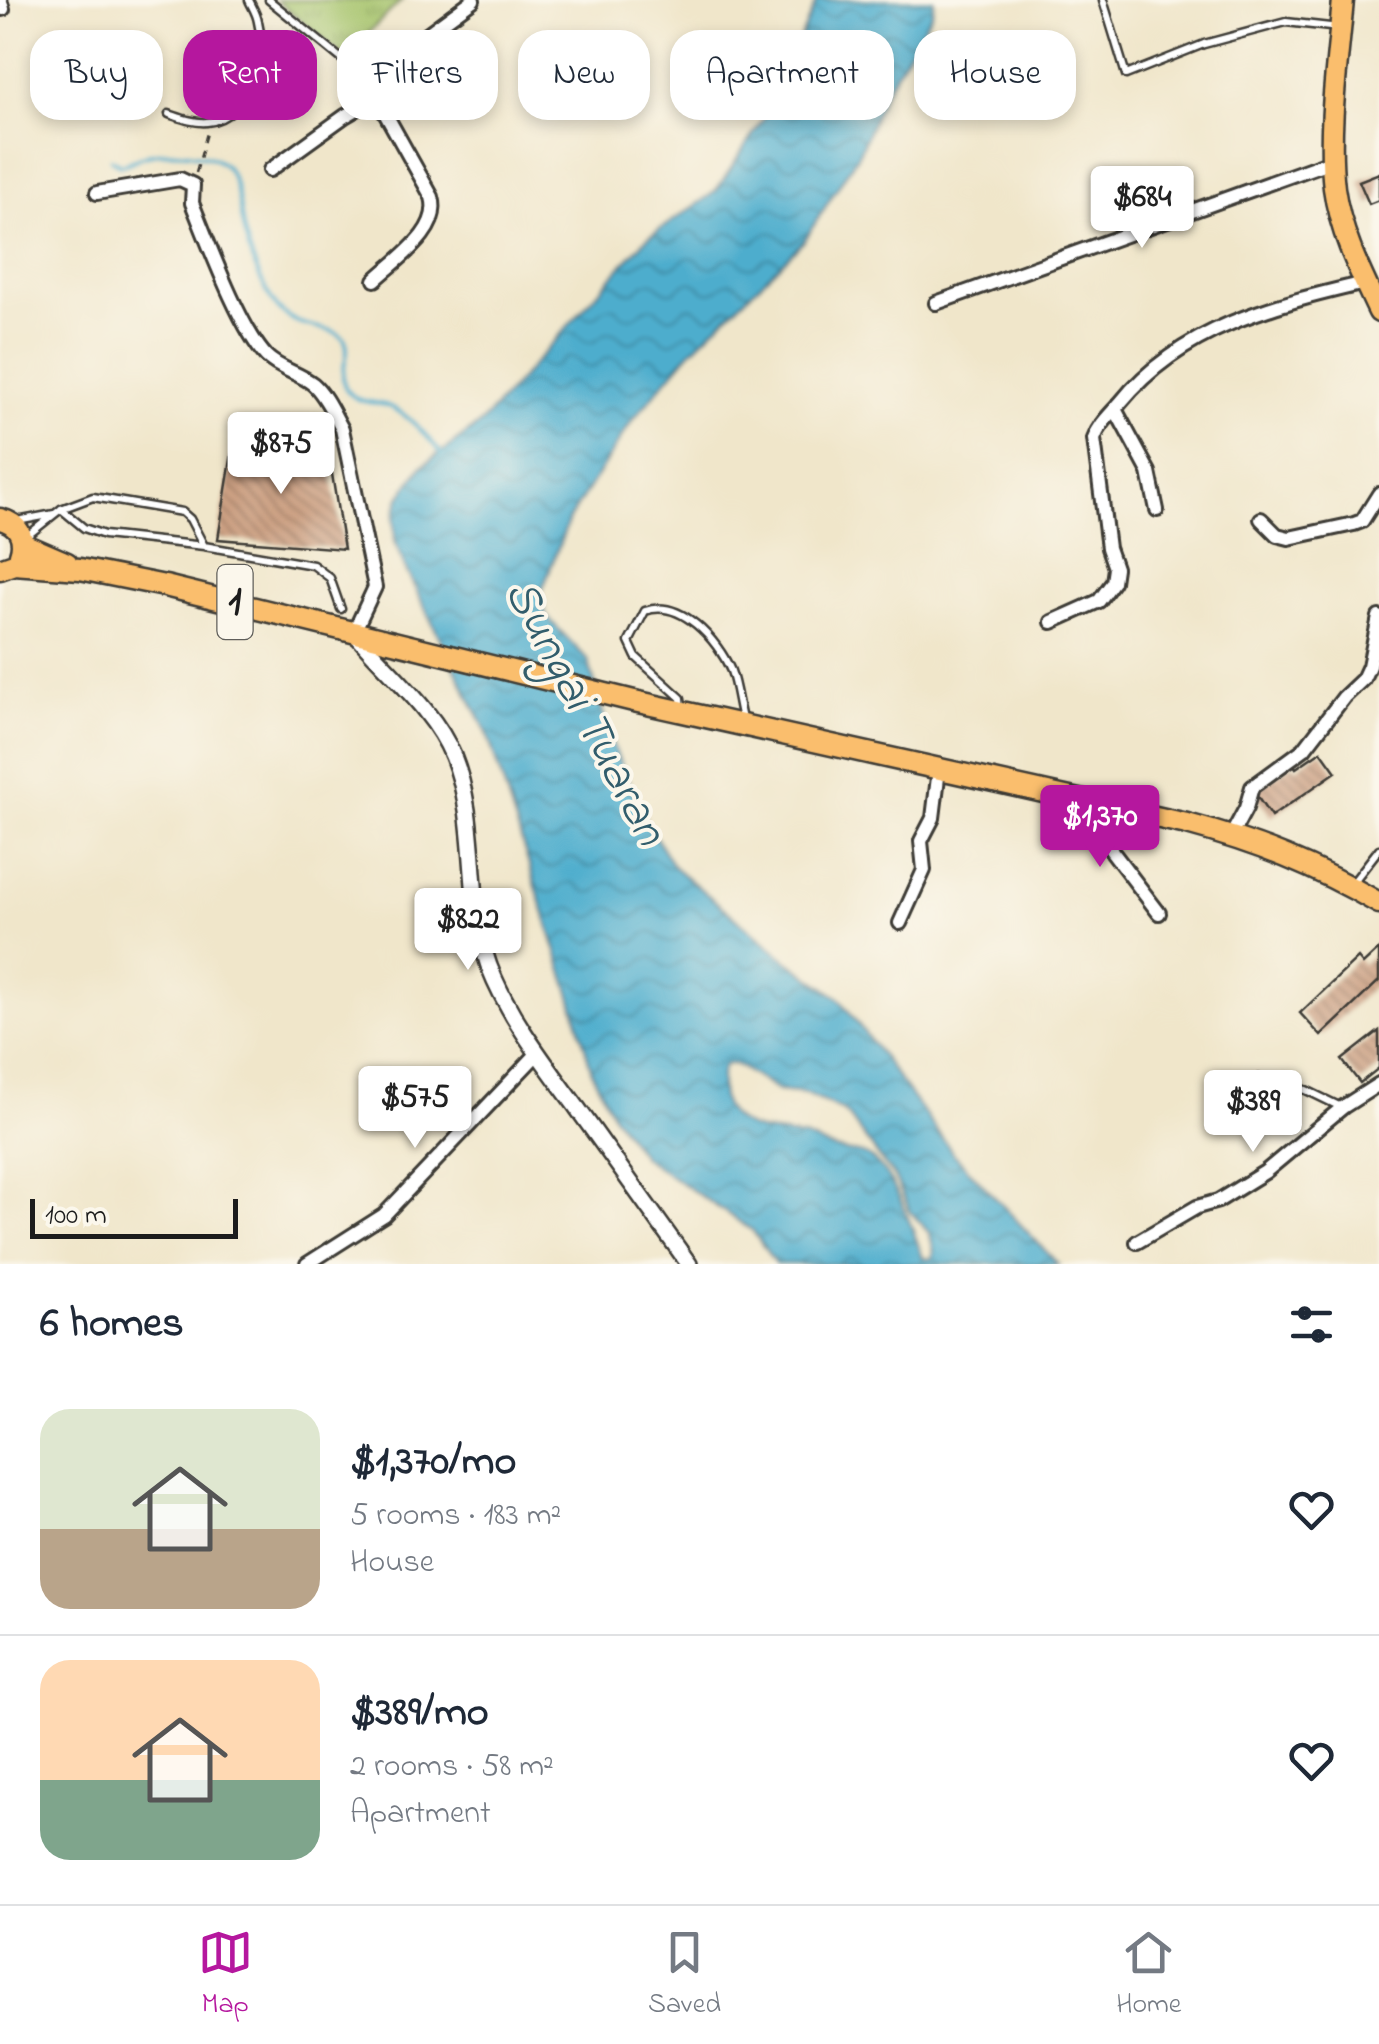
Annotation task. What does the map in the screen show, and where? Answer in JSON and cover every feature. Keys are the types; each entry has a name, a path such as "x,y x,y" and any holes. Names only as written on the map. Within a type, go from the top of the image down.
{"highway":[{"path":"1342,0 1334,188 1343,229 1379,312"},
{"path":"5,520 23,542"},
{"name":"1","path":"7,566 23,542 80,568"},
{"name":"1","path":"7,566 80,568 222,599 634,701 1231,836 1294,858 1379,904"}],"street":[{"path":"431,30 472,0"},
{"path":"270,170 339,120"},
{"path":"375,280 429,228 435,214 432,198 388,120"},
{"path":"936,302 1334,160"},
{"path":"97,193 180,180 192,185 192,203 260,348 281,369 316,386 342,429 375,588 354,632 428,714 454,757 468,817 481,934 490,967 537,1054 689,1264"},
{"path":"1052,622 1099,602 1112,582 1115,568 1108,548 1094,439 1098,428 1154,366 1234,321 1299,298 1365,283"},
{"path":"1115,409 1149,472 1157,510"},
{"path":"1261,519 1277,535 1290,538 1362,521 1379,494"},
{"path":"1231,836 1252,787 1304,748 1362,680 1369,666 1379,617"},
{"path":"900,923 924,870 921,841 933,818 939,769"},
{"path":"1111,808 1106,834 1111,850 1160,912"},
{"path":"307,1264 384,1215 537,1054"},
{"path":"1137,1242 1198,1207 1218,1201 1264,1172 1342,1107 1379,1084"}],"lane":[{"path":"169,114 189,121 210,122 233,112 247,94 257,57 260,24 250,0"},
{"path":"269,0 337,55"},
{"path":"1102,0 1126,75 1204,44 1286,22 1340,28"},
{"path":"5,520 58,511 93,497 182,512 204,546"},
{"path":"23,542 58,511"},
{"path":"58,511 84,528 104,534 204,546 321,568 339,596 341,609"},
{"path":"681,712 682,698 636,658 630,642 645,611 657,606 678,612 705,632 730,669 744,725"},
{"path":"1350,886 1379,849"},
{"path":"1259,1078 1306,1090 1342,1107"}],"path":[{"path":"192,185 210,122"}],"green space":[{"path":"276,0 402,0 371,30 337,30 337,50 317,30"}],"water":[{"path":"817,0 934,0 932,13 922,30 914,30 914,43 894,76 894,30 804,30"},
{"name":"Sungai Tuaran","path":"763,120 873,120 859,153 804,241 690,352 632,421 569,519 541,593 546,616 588,660 612,744 646,821 673,866 839,998 953,1153 1058,1264 775,1264 753,1231 643,1157 613,1115 592,1072 487,733 395,541 394,518 400,497 421,467 481,423 646,239 716,191","holes":["725,1064 735,1064 778,1091 806,1094 849,1117 894,1177 910,1211 930,1234 934,1253 931,1259 923,1258 894,1188 869,1157 803,1137 750,1127 729,1113 721,1086"]}],"building":[{"path":"1379,173 1379,200 1369,204 1359,181"},
{"path":"234,441 328,449 344,549 218,539"},
{"path":"1321,751 1336,772 1271,817 1254,792 1293,764 1296,768"},
{"path":"1379,949 1379,981 1321,1036 1300,1013 1358,958 1363,964"},
{"path":"1379,1031 1379,1068 1360,1083 1342,1060"}],"waterway":[{"path":"111,159 120,165 149,154 183,153 206,156 223,164 233,178 253,260 272,300 291,318 344,339 347,351 343,377 347,390 358,399 402,413 444,457"}]}
